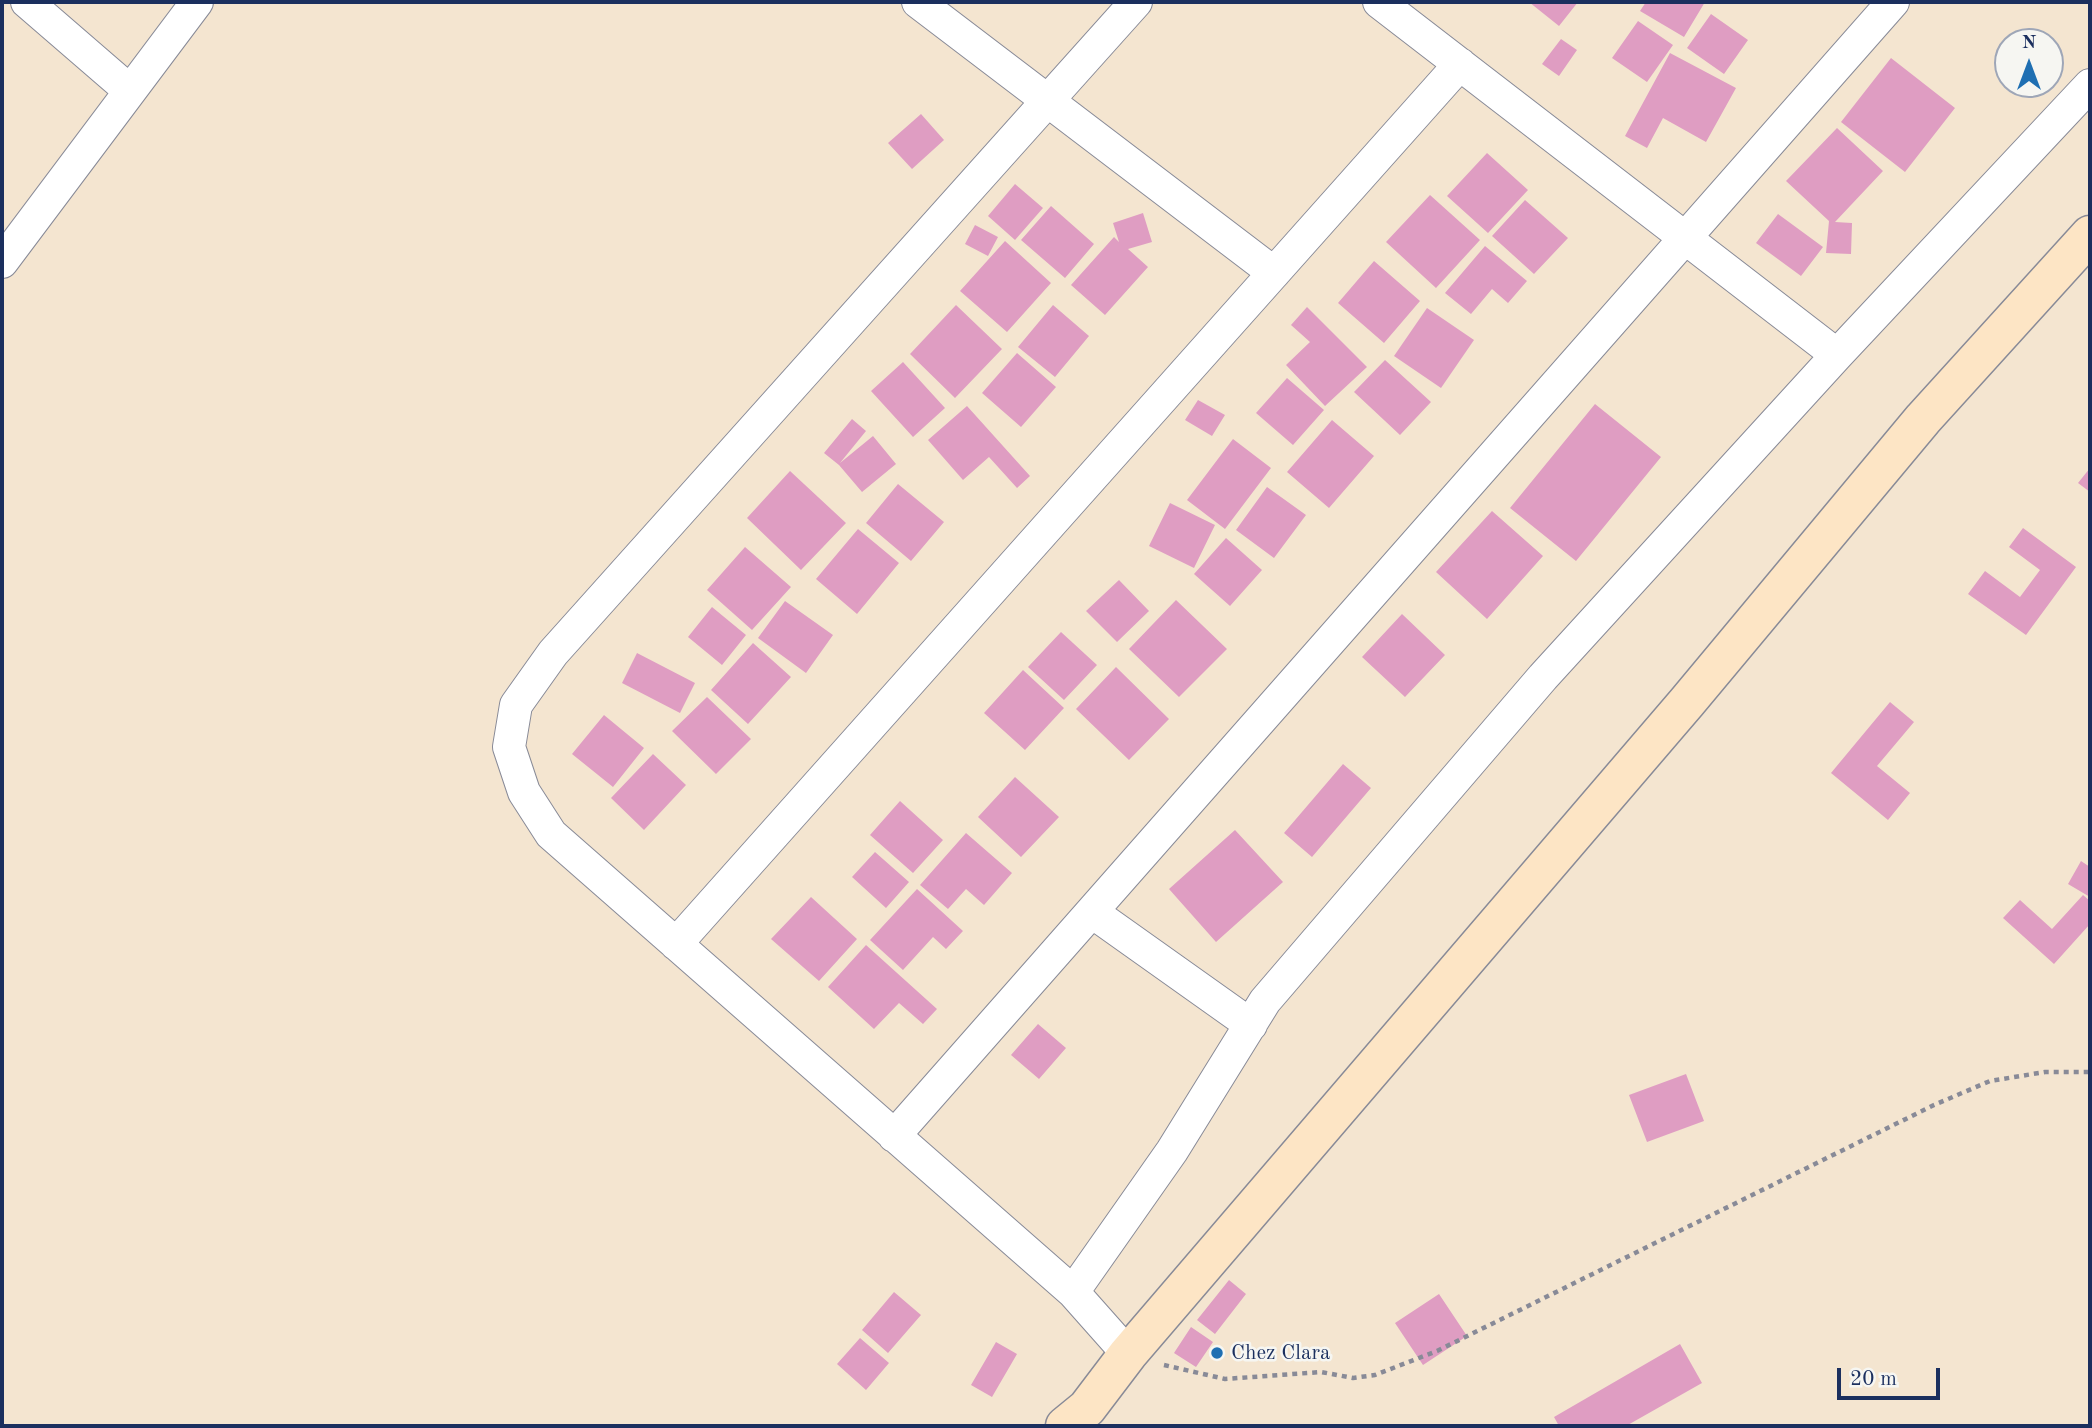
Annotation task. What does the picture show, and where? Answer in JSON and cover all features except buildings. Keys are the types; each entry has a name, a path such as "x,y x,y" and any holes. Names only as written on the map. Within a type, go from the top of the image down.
{"main road":[{"path":"1065,1426 1087,1408 1128,1354 1687,702 1923,419 2090,235"}],"street":[{"path":"27,2 130,91"},
{"path":"2,262 197,2"},
{"path":"918,2 1274,273"},
{"path":"1128,1354 1073,1292 551,834 524,792 509,747 516,705 553,653 1136,2"},
{"path":"1379,2 1837,355"},
{"path":"894,1136 1686,238 1884,5"},
{"path":"676,944 1460,64"},
{"path":"1073,1292 1172,1151 1265,1001 1543,677 1837,355 2090,85"},
{"path":"1092,912 1251,1025"}],"path":[{"path":"1128,1354 1184,1371 1225,1379 1310,1372 1353,1378 1375,1375 1437,1351 1865,1137 1990,1082 2045,1072 2090,1072"}],"place":[{"name":"Chez Clara","path":"1217,1353"}]}
